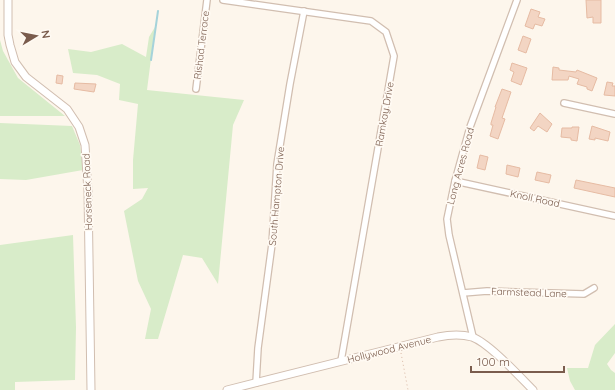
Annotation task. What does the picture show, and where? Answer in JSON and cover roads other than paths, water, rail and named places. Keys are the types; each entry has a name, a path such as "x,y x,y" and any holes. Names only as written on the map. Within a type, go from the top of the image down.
{"street":[{"name":"Horseneck Road","path":"8,0 8,35 15,62 26,77 67,109 79,127 85,145 88,191 91,390"},
{"name":"Rishad Terrace","path":"196,89 207,0"},
{"name":"Ramkay Drive","path":"223,0 370,21 386,32 394,56 341,361"},
{"name":"Long Acres Road","path":"473,337 449,234 447,219 455,181 470,127 517,0"},
{"name":"South Hampton Drive","path":"256,383 258,348 272,244 277,164 304,11"},
{"path":"564,103 615,114"},
{"name":"Knoll Road","path":"455,181 615,216"},
{"name":"Farmstead Lane","path":"463,293 487,291 584,294 594,288"},
{"name":"Hollywood Avenue","path":"227,390 438,336 473,337"},
{"path":"473,337 491,350 533,390"}],"waterway":[{"path":"151,60 158,11"}]}
